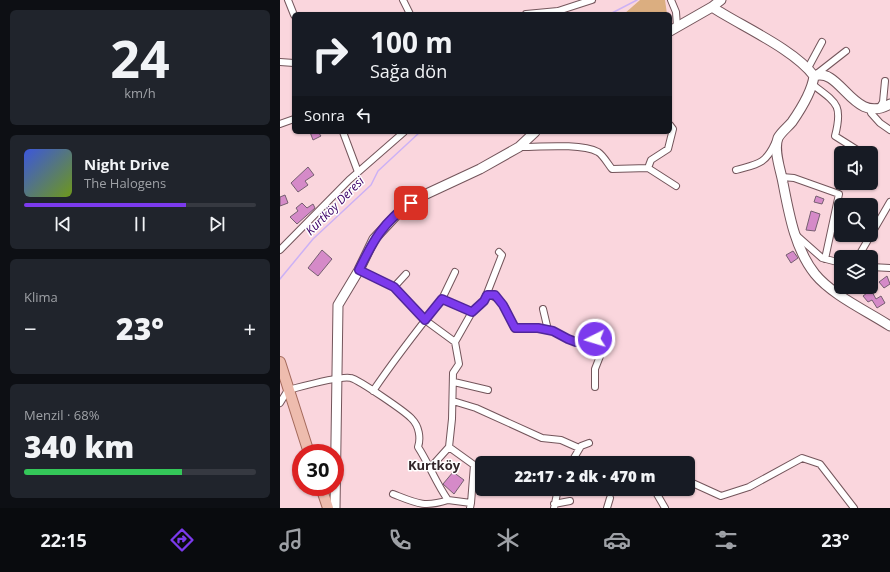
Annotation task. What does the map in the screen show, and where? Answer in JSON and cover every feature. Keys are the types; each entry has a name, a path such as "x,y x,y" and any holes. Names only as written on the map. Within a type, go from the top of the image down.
{"main road":[{"path":"280,362 306,444"},
{"path":"324,496 328,508"}],"street":[{"path":"288,0 293,12"},
{"path":"403,0 409,12"},
{"path":"547,12 558,11 590,0"},
{"path":"671,0 676,12 673,29"},
{"path":"673,29 722,0"},
{"path":"712,7 768,40 808,68 814,80 832,99 839,109 839,121 835,136 851,146"},
{"path":"808,68 822,42"},
{"path":"814,80 846,51"},
{"path":"280,62 292,63"},
{"path":"736,170 756,165 769,156 778,138 792,121 814,80 819,74 838,84 851,98 875,109 890,104"},
{"path":"885,81 884,102 871,113 880,123 890,130"},
{"path":"280,124 292,120"},
{"path":"344,134 358,172"},
{"path":"280,250 358,172 402,134"},
{"path":"335,508 338,305 359,270 374,239 401,210 422,196 480,169 519,147 532,134"},
{"path":"648,168 651,160 668,149 672,134"},
{"path":"778,138 777,149 782,177 795,234 803,255 816,274 850,301 890,326"},
{"path":"519,147 560,146 591,150 599,153 612,169 648,168 676,186"},
{"path":"782,177 794,178 839,194 825,259"},
{"path":"863,250 888,211 890,202"},
{"path":"795,234 825,259 834,261"},
{"path":"431,467 449,447 454,373 459,364 455,342 472,312 484,301 487,295 502,255 499,252"},
{"path":"878,267 890,268"},
{"path":"359,270 394,287 425,320 455,342"},
{"path":"373,391 388,368 442,299 455,272"},
{"path":"394,287 406,274"},
{"path":"487,295 495,295 500,299 515,328 538,328 548,330 576,342 595,339 601,342 604,346 595,369 595,387"},
{"path":"442,299 472,312"},
{"path":"543,309 548,330"},
{"path":"280,403 288,390 321,383 336,377 350,378 373,391 412,418 418,428 420,441 418,447 431,467 448,500"},
{"path":"454,382 488,390"},
{"path":"453,401 476,408 542,438 561,440 579,448"},
{"path":"575,456 581,446 589,443"},
{"path":"393,494 424,505 436,504 448,500 471,506 474,465 449,447"},
{"path":"695,484 721,496 749,487 802,458 820,464 854,508"},
{"path":"554,506 556,496"},
{"path":"658,496 665,508"},
{"path":"607,508 610,498"},
{"path":"554,506 570,501"}],"shaded area":[{"path":"640,0 665,0 667,12 626,12"}],"building":[{"path":"311,134 320,134 321,136 313,140"},
{"path":"308,167 314,175 305,181 308,185 298,192 291,183"},
{"path":"285,195 288,203 280,206 280,197"},
{"path":"816,196 824,199 822,204 814,202"},
{"path":"302,203 307,208 313,204 315,208 297,224 290,217 298,211 296,208"},
{"path":"811,211 820,214 815,231 806,230"},
{"path":"322,250 332,259 318,276 308,268"},
{"path":"793,251 798,258 791,263 786,255"},
{"path":"887,276 890,284 884,288 879,282"},
{"path":"866,294 873,294 876,299 881,296 885,303 877,308 872,300 868,302 863,296"},
{"path":"453,472 464,480 454,494 443,484"}],"waterway":[{"name":"Kurtköy Deresi","path":"614,12 637,0"},
{"name":"Kurtköy Deresi","path":"280,279 313,239 371,185 378,171 418,134"}],"district":[{"name":"Kurtköy","path":"434,465"}],"route":[{"path":"411,203 401,210 374,239 359,270 394,287 425,320 442,299 472,312 484,301 487,295 495,295 500,299 515,328 538,328 553,331 576,342 595,339"}]}
